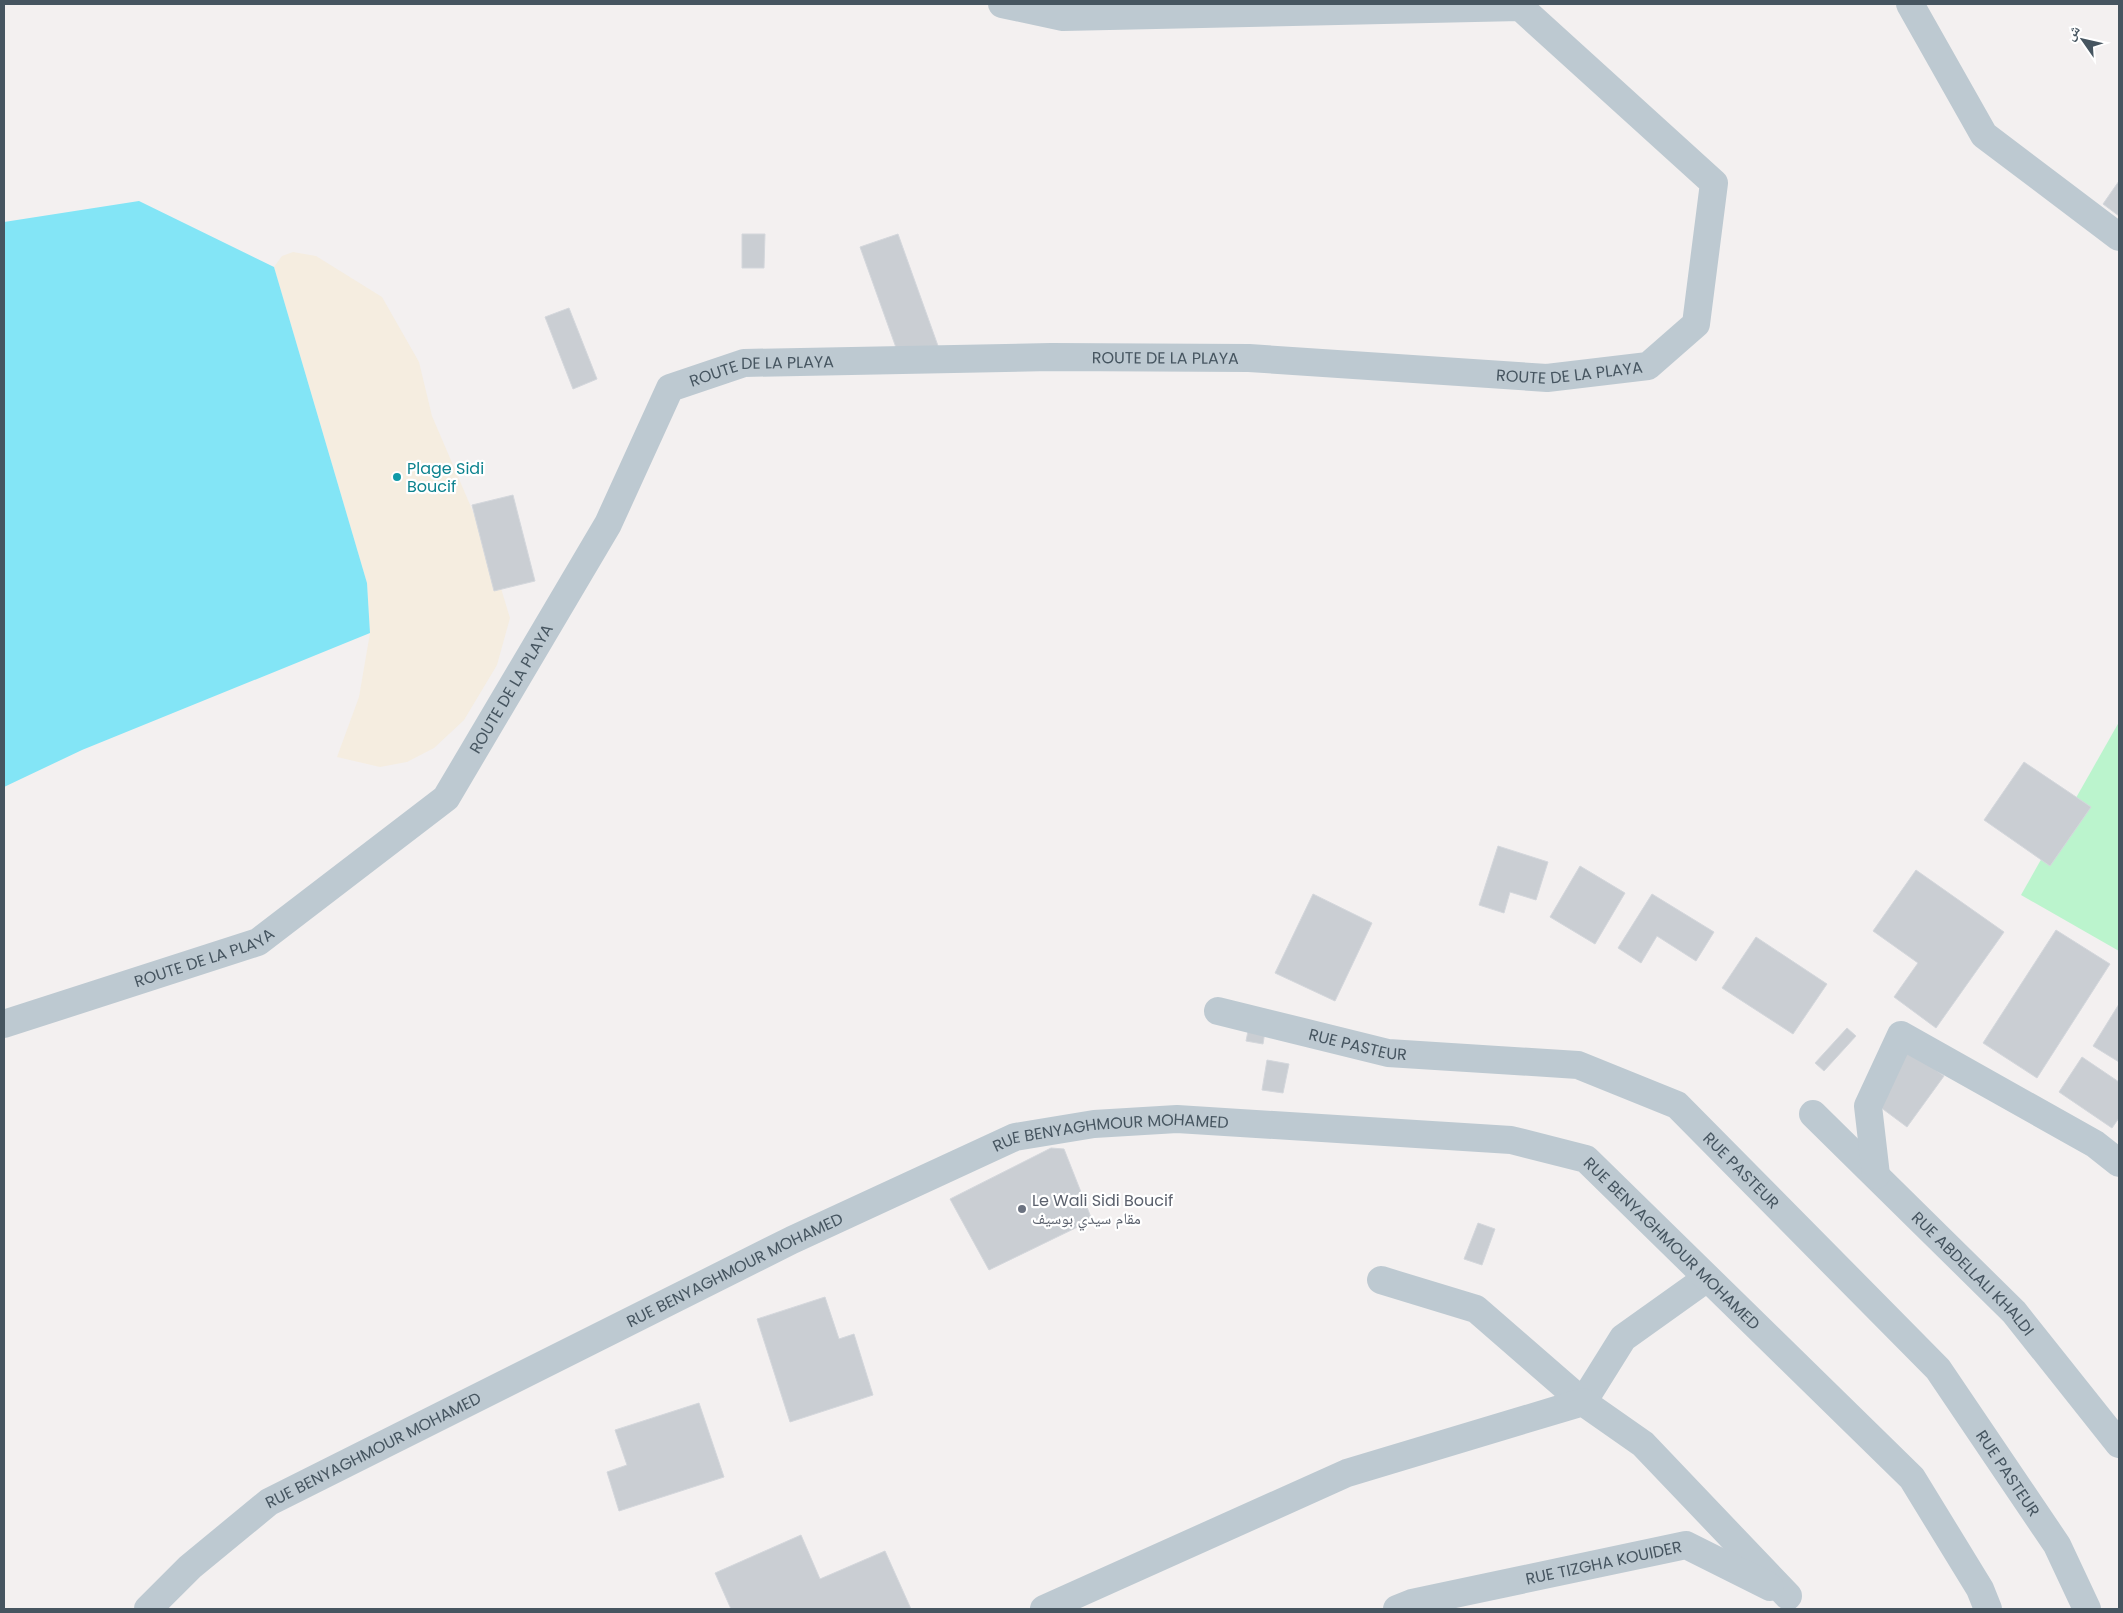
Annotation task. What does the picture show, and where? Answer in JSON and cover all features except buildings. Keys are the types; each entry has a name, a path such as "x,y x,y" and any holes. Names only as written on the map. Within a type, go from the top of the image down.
{"street":[{"name":"ROUTE DE LA PLAYA","path":"4,1024 258,942 446,798 608,524 670,388 744,363 1051,357 1249,358 1547,378 1648,366 1696,324 1714,183 1520,7 1063,18 1002,4"},
{"path":"1910,4 1984,135 2119,237"},
{"name":"RUE PASTEUR","path":"1218,1011 1388,1053 1578,1065 1677,1105 1938,1369 2057,1545 2087,1609"},
{"path":"1876,1176 1868,1106 1901,1035 2095,1144 2119,1163"},
{"name":"RUE ABDELLALI KHALDI","path":"1814,1114 2014,1312 2119,1444"},
{"name":"RUE BENYAGHMOUR MOHAMED","path":"148,1609 190,1567 269,1502 792,1240 1015,1137 1094,1124 1177,1119 1511,1140 1586,1159 1912,1478 1980,1589 1988,1609"},
{"path":"1044,1609 1347,1473 1583,1402 1623,1338 1707,1278"},
{"path":"1381,1280 1476,1309 1583,1402 1643,1444 1793,1603"},
{"name":"RUE TIZGHA KOUIDER","path":"1397,1609 1412,1603 1686,1545 1793,1603"}],"green space":[{"path":"2119,722 2119,951 2021,895"}],"sand":[{"name":"Plage Sidi Boucif","path":"293,252 316,256 382,297 419,362 432,416 489,549 510,618 497,665 464,720 434,748 407,762 380,767 337,757 359,697 370,633 367,583 274,267 282,256"}],"water":[{"path":"139,201 274,267 367,583 370,633 82,750 4,787 4,222"}],"place":[{"name":"Plage Sidi Boucif","path":"397,477"},
{"name":"Le Wali Sidi Boucif مقام سيدي بوسيف","path":"1022,1209"}]}
